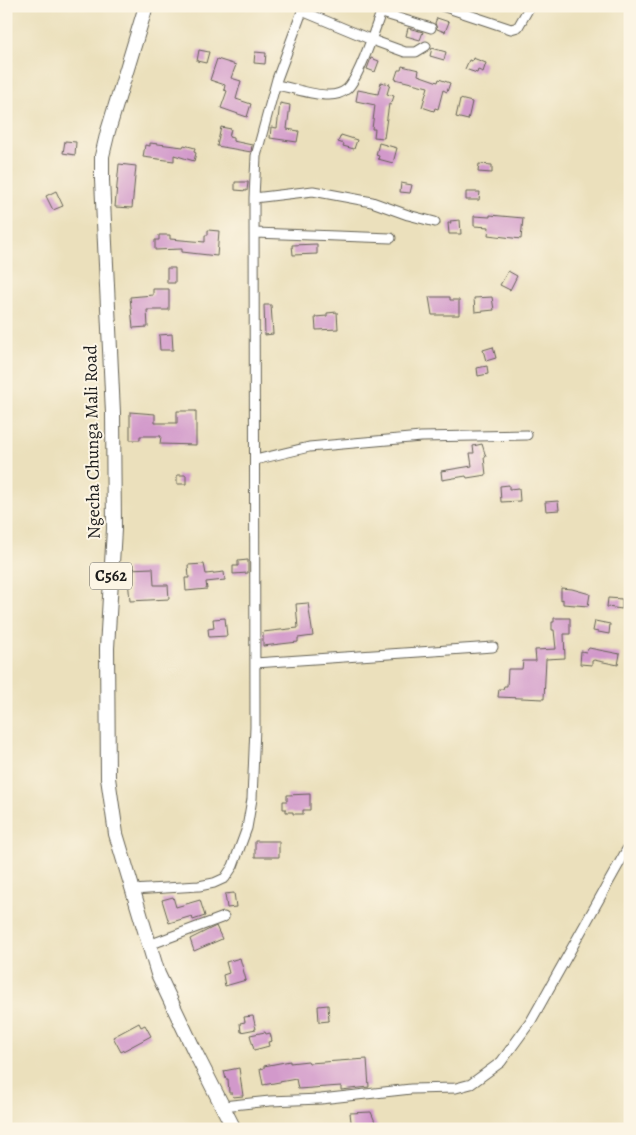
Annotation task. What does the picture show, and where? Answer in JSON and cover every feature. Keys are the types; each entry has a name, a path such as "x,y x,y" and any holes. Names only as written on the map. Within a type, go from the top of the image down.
{"main road":[{"name":"Ngecha Chunga Mali Road","path":"146,6 102,156 113,413 114,529 107,648 108,778 116,834 158,974 234,1129"}],"street":[{"path":"442,6 512,29 518,27 530,6"},
{"path":"132,890 199,886 214,883 225,878 233,866 247,828 252,800 255,727 254,198 256,156 276,84 303,8 372,40 409,53 416,52 426,46"},
{"path":"276,84 328,95 341,93 353,81 382,13 431,28"},
{"path":"254,198 313,191 372,202 408,215 436,222"},
{"path":"255,233 391,238"},
{"path":"255,460 309,447 328,445 421,437 527,435"},
{"path":"255,662 493,647"},
{"path":"223,1106 270,1101 321,1099 411,1089 456,1088 471,1084 501,1062 531,1021 630,844"},
{"path":"149,945 224,917"}],"building":[{"path":"437,18 449,22 445,32 437,29 435,23"},
{"path":"408,28 423,32 420,40 406,36"},
{"path":"432,48 446,52 444,60 430,56"},
{"path":"199,50 209,52 206,63 197,61"},
{"path":"255,52 266,53 265,64 254,63"},
{"path":"371,58 379,61 375,72 367,69"},
{"path":"473,58 486,63 483,72 478,70 477,73 465,69 469,60 472,61"},
{"path":"217,59 236,65 231,78 241,81 236,99 251,104 247,117 221,108 227,91 224,90 225,85 210,80"},
{"path":"402,66 419,70 418,75 438,82 439,79 450,83 447,92 443,90 438,109 435,108 434,111 422,107 428,87 395,79 398,70 401,70"},
{"path":"381,82 390,84 387,94 394,96 391,105 389,104 384,138 374,137 375,129 372,129 375,105 356,101 358,90 378,94"},
{"path":"460,99 472,102 468,120 456,117"},
{"path":"280,103 290,105 287,129 299,131 297,142 270,138 271,127 277,128"},
{"path":"221,127 231,129 229,137 233,138 233,141 252,145 251,152 217,146"},
{"path":"341,135 357,140 354,149 343,146 344,144 338,142"},
{"path":"65,141 76,142 75,155 63,153"},
{"path":"150,143 183,147 184,145 195,148 194,161 174,155 174,161 143,157 145,145 150,146"},
{"path":"379,143 397,148 393,163 378,159 379,156 376,155"},
{"path":"119,164 136,166 132,208 115,207"},
{"path":"479,164 492,165 492,173 478,172"},
{"path":"235,182 248,182 247,191 235,190"},
{"path":"401,183 412,185 410,193 400,192"},
{"path":"56,191 63,206 53,210 46,196"},
{"path":"466,192 480,192 479,200 466,200"},
{"path":"490,215 523,218 521,239 488,235 489,227 474,226 474,216 490,217"},
{"path":"460,220 461,234 449,234 448,223"},
{"path":"208,230 219,231 217,256 182,252 182,249 155,250 155,240 159,240 159,235 170,235 170,239 205,242 205,235 208,235"},
{"path":"317,244 317,254 293,255 292,245"},
{"path":"167,268 175,268 175,283 167,283"},
{"path":"508,271 517,276 510,290 500,285"},
{"path":"153,289 169,289 169,310 147,310 148,327 133,328 130,297 153,295"},
{"path":"429,297 450,297 450,300 459,300 459,315 432,315"},
{"path":"492,297 494,310 475,312 474,298"},
{"path":"264,305 271,305 273,334 265,335"},
{"path":"337,312 338,329 316,330 315,317 327,316 327,313"},
{"path":"172,334 173,350 160,350 159,335"},
{"path":"493,347 496,358 486,361 483,350"},
{"path":"487,366 488,374 478,376 477,368"},
{"path":"177,411 196,411 196,445 160,444 161,436 140,436 140,440 130,440 130,412 155,414 155,423 177,423"},
{"path":"482,444 486,457 484,457 486,475 442,480 441,471 472,466 470,453 474,453 473,446"},
{"path":"177,475 186,475 186,484 177,484"},
{"path":"509,485 509,489 519,488 520,501 501,502 500,486"},
{"path":"558,501 559,510 546,511 545,502"},
{"path":"248,560 248,573 233,574 233,566 238,566 238,561"},
{"path":"204,564 206,574 224,572 225,580 206,582 207,589 186,591 185,578 189,578 188,565"},
{"path":"153,568 154,585 168,585 169,599 130,601 127,569"},
{"path":"561,588 590,594 588,606 563,604"},
{"path":"608,598 622,599 622,609 607,607"},
{"path":"308,603 313,636 298,638 298,642 263,646 263,632 298,628 296,604"},
{"path":"225,618 227,636 209,637 208,629 214,628 213,619"},
{"path":"554,618 570,618 570,634 564,634 565,658 546,659 544,699 498,697 499,689 507,686 508,669 522,669 523,661 536,661 535,650 556,649 554,630 552,630"},
{"path":"595,621 610,624 609,634 593,631"},
{"path":"589,648 620,654 618,665 594,660 592,665 580,664 581,651 586,652"},
{"path":"310,794 310,810 303,810 303,814 293,814 293,812 286,812 286,809 283,809 283,801 287,801 287,795"},
{"path":"255,841 279,841 279,857 255,857"},
{"path":"234,893 236,907 227,908 225,894"},
{"path":"173,897 176,907 200,900 205,916 193,920 192,916 169,923 162,900"},
{"path":"216,926 222,939 194,951 190,939"},
{"path":"240,958 246,980 225,986 223,975 229,973 226,962"},
{"path":"328,1005 329,1021 319,1022 318,1006"},
{"path":"253,1016 256,1029 241,1032 240,1023 245,1022 244,1017"},
{"path":"139,1023 141,1027 145,1025 151,1036 121,1052 113,1037"},
{"path":"265,1032 266,1034 270,1033 272,1041 268,1042 269,1046 254,1050 250,1035"},
{"path":"367,1059 369,1087 341,1090 341,1086 298,1089 296,1079 263,1085 260,1069 264,1068 264,1066 290,1061 290,1063 308,1061 309,1063"},
{"path":"239,1068 243,1096 233,1097 232,1093 229,1093 228,1079 226,1079 224,1071"},
{"path":"371,1112 378,1129 352,1129 350,1113"}]}
